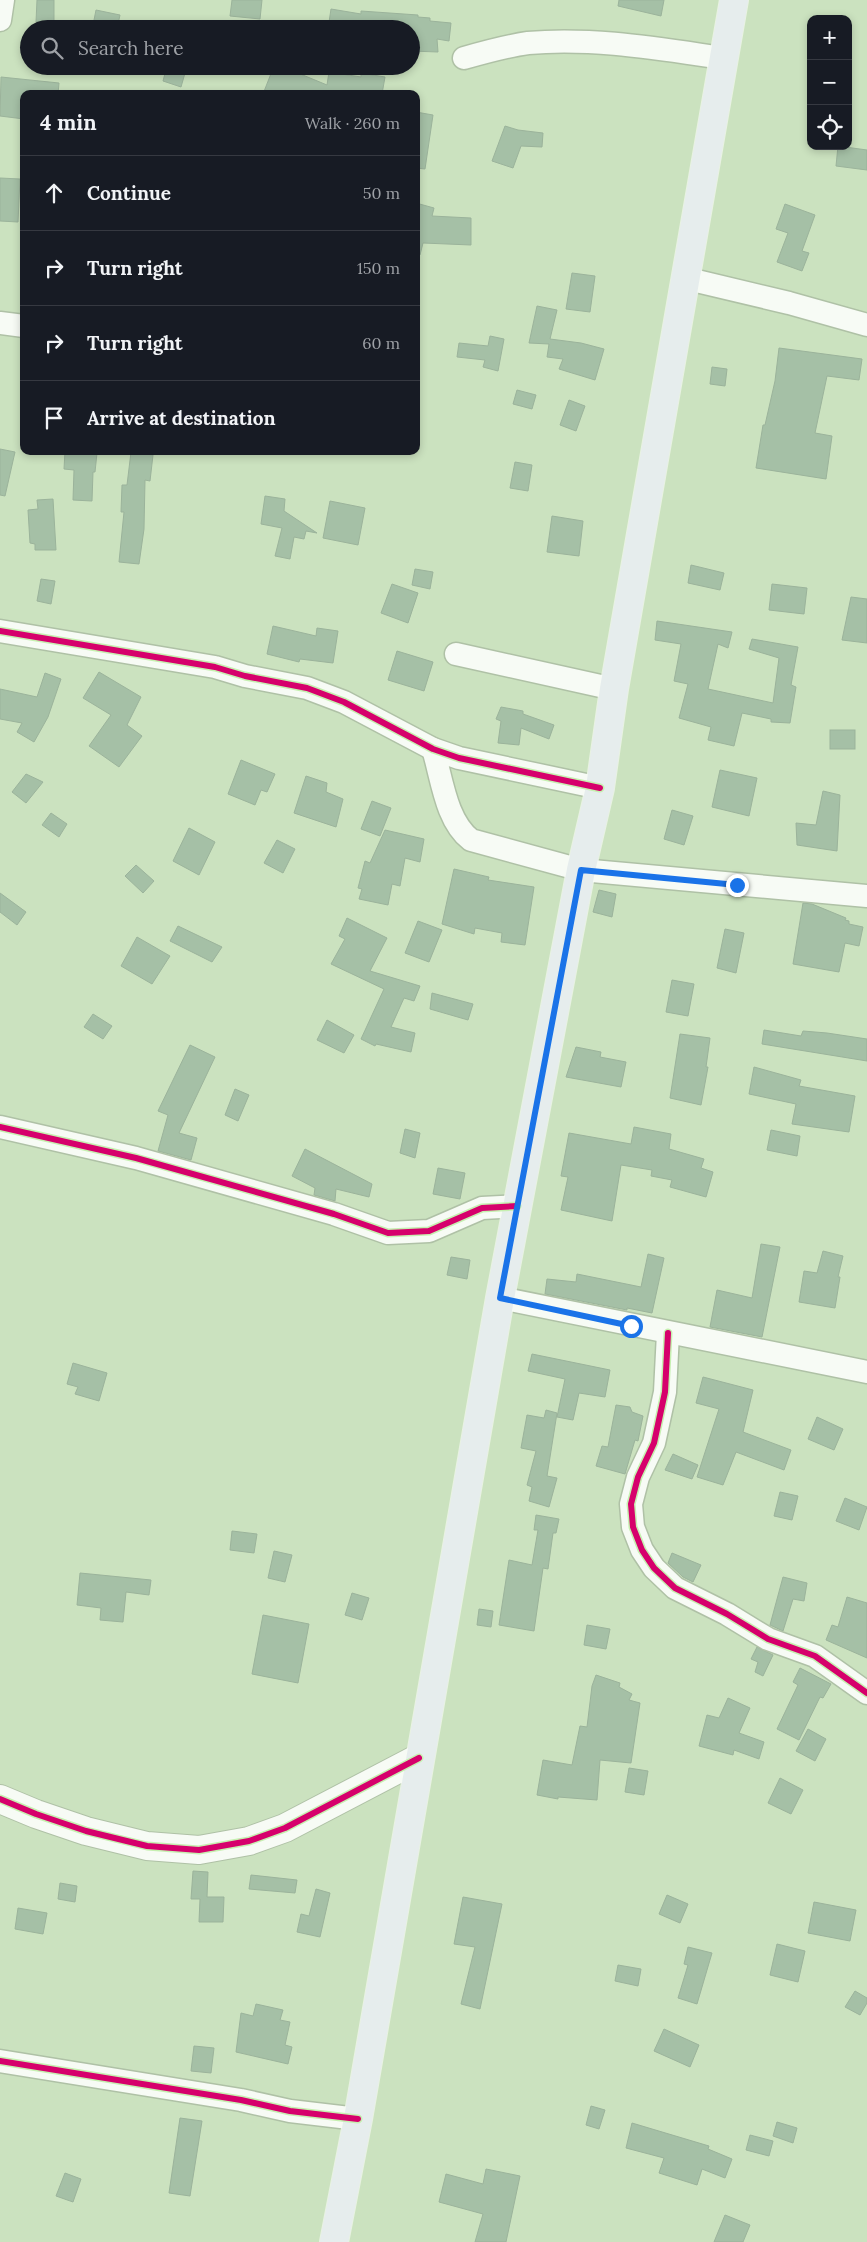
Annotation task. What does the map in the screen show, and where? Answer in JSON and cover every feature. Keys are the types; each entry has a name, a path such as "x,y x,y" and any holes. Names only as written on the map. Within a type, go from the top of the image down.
{"main road":[{"path":"334,2242 358,2119 500,1298 581,870 600,788 614,689 684,278 734,0"}],"street":[{"path":"0,20 3,0"},
{"path":"464,58 502,47 529,43 587,42 724,58"},
{"path":"684,278 789,303 867,325"},
{"path":"0,323 20,326"},
{"path":"0,631 215,667 244,676 307,688 344,702 434,749 477,762 600,788"},
{"path":"456,654 614,689"},
{"path":"434,749 454,820 461,832 471,840 581,870 867,896"},
{"path":"0,1127 136,1158 334,1214 388,1233 429,1231 482,1208 517,1206"},
{"path":"500,1298 867,1372"},
{"path":"668,1333 665,1392 654,1442 638,1477 631,1504 633,1527 642,1550 654,1568 675,1588 727,1614 768,1639 816,1656 867,1693"},
{"path":"0,1799 36,1814 86,1831 147,1846 199,1850 249,1841 285,1828 419,1758"},
{"path":"0,2061 242,2100 290,2111 358,2119"}],"building":[{"path":"37,0 54,0 54,20 36,20"},
{"path":"232,0 262,0 260,19 230,16"},
{"path":"619,0 664,0 661,16 618,6"},
{"path":"331,9 361,14 361,11 418,15 418,17 430,18 430,21 451,23 449,41 437,39 438,52 420,51 420,20 329,20"},
{"path":"96,10 120,15 119,20 94,20"},
{"path":"165,75 184,75 181,87 163,81"},
{"path":"270,75 303,75 327,85 329,75 361,77 361,75 373,75 385,77 383,90 265,90"},
{"path":"1,77 59,83 58,90 20,90 20,118 0,116"},
{"path":"420,113 433,115 425,169 420,168"},
{"path":"505,126 518,130 543,133 542,147 521,146 513,168 492,161"},
{"path":"852,148 867,150 867,170 836,166 838,150 852,150"},
{"path":"0,178 20,179 18,222 0,221"},
{"path":"420,204 434,208 432,216 471,218 471,245 423,243 420,255"},
{"path":"785,204 815,215 802,251 809,253 802,271 777,262 788,233 776,229"},
{"path":"572,273 595,276 590,312 566,309"},
{"path":"537,306 557,310 550,339 581,343 604,349 595,380 559,369 563,359 547,357 549,344 529,343"},
{"path":"490,336 504,339 498,371 483,367 485,360 457,357 459,343 488,346"},
{"path":"779,348 862,359 859,380 827,376 815,433 832,436 826,479 756,468 763,425 765,425 775,381"},
{"path":"712,367 727,369 725,386 710,384"},
{"path":"517,390 536,395 532,409 513,404"},
{"path":"569,400 585,406 576,431 560,425"},
{"path":"0,449 15,452 5,496 0,495"},
{"path":"65,455 97,455 95,472 93,472 92,501 73,500 74,470 64,469"},
{"path":"131,455 153,455 150,481 145,480 144,529 139,564 119,562 124,512 121,512 122,485 127,485"},
{"path":"515,462 532,465 528,491 510,488"},
{"path":"265,496 285,499 284,511 317,533 306,531 304,539 294,537 290,559 275,556 282,528 261,524"},
{"path":"53,499 56,550 35,550 35,544 30,543 28,510 38,509 37,500"},
{"path":"330,501 365,508 358,545 323,538"},
{"path":"552,516 583,521 579,556 547,552"},
{"path":"691,565 724,573 720,590 688,583"},
{"path":"415,569 433,572 430,589 412,585"},
{"path":"41,579 55,581 51,604 37,601"},
{"path":"392,584 418,593 408,623 381,613"},
{"path":"772,584 807,588 804,614 769,610"},
{"path":"851,597 867,599 867,643 842,640"},
{"path":"657,621 732,632 728,648 718,644 708,689 773,703 779,658 749,649 752,639 798,647 791,685 796,687 790,723 771,722 771,719 742,713 734,746 708,740 711,727 679,718 688,684 674,681 681,644 655,640"},
{"path":"273,626 316,636 317,628 338,631 333,663 300,659 299,662 267,654"},
{"path":"397,651 433,662 424,691 388,680"},
{"path":"99,672 141,697 127,725 142,736 119,767 89,746 111,715 83,698"},
{"path":"45,673 61,679 48,717 34,742 17,732 22,723 0,719 0,689 37,697"},
{"path":"501,707 523,711 523,714 554,725 549,739 521,728 519,745 498,743 501,721 496,719"},
{"path":"830,730 855,730 855,749 830,749"},
{"path":"241,760 275,774 267,792 261,790 255,805 228,794"},
{"path":"720,770 757,778 749,816 712,807"},
{"path":"26,774 43,782 26,803 12,792"},
{"path":"306,776 327,783 326,792 343,799 336,827 294,813"},
{"path":"823,791 840,795 837,851 797,845 796,823 816,825"},
{"path":"372,801 391,808 380,836 361,829"},
{"path":"672,810 693,816 684,845 664,839"},
{"path":"51,813 67,824 59,837 42,825"},
{"path":"189,828 215,842 199,875 173,861"},
{"path":"385,830 424,839 420,862 405,858 400,886 392,884 388,905 359,899 362,889 358,888 365,861 370,863"},
{"path":"277,840 295,849 283,873 264,863"},
{"path":"136,865 154,881 143,893 125,876"},
{"path":"454,869 489,877 488,880 534,887 525,945 501,942 502,933 475,928 474,934 442,924"},
{"path":"599,890 616,894 612,917 593,912"},
{"path":"0,893 26,912 17,925 0,912"},
{"path":"803,903 812,904 846,918 845,920 849,921 849,924 863,927 859,946 845,943 839,972 793,964"},
{"path":"347,918 387,938 370,971 420,986 414,1001 404,998 391,1027 415,1033 411,1052 376,1044 375,1046 361,1039 384,989 331,964 345,939 339,936"},
{"path":"418,921 442,930 429,962 405,953"},
{"path":"178,926 222,947 212,962 170,941"},
{"path":"725,929 744,933 736,973 717,968"},
{"path":"137,937 170,956 152,984 121,966"},
{"path":"672,980 694,984 688,1016 666,1012"},
{"path":"432,993 473,1004 468,1020 430,1009"},
{"path":"93,1014 112,1026 103,1039 84,1027"},
{"path":"327,1020 354,1035 344,1053 317,1040"},
{"path":"764,1030 801,1036 803,1031 867,1039 867,1061 762,1044"},
{"path":"680,1034 710,1038 706,1067 708,1067 701,1105 670,1098"},
{"path":"190,1045 215,1057 179,1133 197,1138 191,1160 158,1151 168,1115 158,1111"},
{"path":"576,1047 601,1052 600,1057 626,1062 621,1087 566,1077"},
{"path":"754,1067 801,1080 799,1086 855,1096 849,1132 792,1124 796,1104 749,1094"},
{"path":"235,1089 249,1095 238,1121 225,1115"},
{"path":"634,1127 671,1134 669,1149 704,1159 701,1168 713,1172 706,1197 670,1187 672,1180 651,1176 652,1170 621,1165 612,1221 561,1210 568,1177 561,1176 569,1133 631,1144"},
{"path":"405,1129 420,1133 415,1158 400,1153"},
{"path":"771,1130 800,1136 797,1156 767,1150"},
{"path":"305,1149 372,1184 369,1197 336,1189 335,1201 314,1195 315,1188 292,1176"},
{"path":"438,1168 465,1173 460,1199 433,1194"},
{"path":"761,1244 780,1247 762,1337 710,1327 717,1290 752,1298"},
{"path":"823,1251 843,1256 838,1277 840,1277 835,1308 799,1302 804,1271 817,1273"},
{"path":"648,1254 664,1258 652,1313 545,1294 547,1279 576,1282 577,1274 641,1287"},
{"path":"451,1257 470,1260 467,1279 447,1275"},
{"path":"532,1354 610,1370 605,1397 579,1393 573,1420 557,1417 565,1379 528,1371"},
{"path":"73,1363 107,1373 99,1401 75,1394 78,1387 67,1384"},
{"path":"703,1377 753,1390 743,1432 791,1450 784,1470 736,1452 723,1485 697,1477 719,1409 696,1403"},
{"path":"616,1405 630,1407 632,1412 643,1416 638,1441 635,1440 625,1474 596,1466 602,1446 608,1447"},
{"path":"546,1410 557,1413 547,1476 557,1478 549,1507 529,1501 532,1487 527,1485 536,1451 521,1448 527,1415 544,1418"},
{"path":"817,1417 843,1429 834,1450 808,1439"},
{"path":"673,1454 698,1465 692,1479 665,1470"},
{"path":"780,1492 798,1496 792,1520 774,1516"},
{"path":"845,1498 867,1507 859,1530 836,1521"},
{"path":"536,1515 559,1519 556,1533 553,1533 548,1569 543,1568 534,1631 499,1625 509,1560 532,1565 538,1530 534,1530"},
{"path":"232,1531 257,1534 254,1553 230,1550"},
{"path":"274,1551 292,1555 285,1582 268,1578"},
{"path":"672,1553 701,1565 693,1582 683,1577 668,1563"},
{"path":"80,1573 151,1580 149,1595 126,1592 123,1622 100,1620 101,1608 77,1605"},
{"path":"783,1577 807,1583 804,1601 793,1599 783,1631 770,1625"},
{"path":"352,1593 369,1598 362,1620 345,1615"},
{"path":"847,1597 867,1603 867,1658 826,1640 832,1625 838,1627"},
{"path":"479,1609 493,1611 491,1627 477,1625"},
{"path":"263,1615 309,1624 298,1683 252,1674"},
{"path":"587,1625 610,1629 606,1649 584,1645"},
{"path":"757,1647 773,1655 763,1676 755,1672 758,1662 751,1659"},
{"path":"800,1668 831,1684 823,1698 820,1697 799,1740 777,1729 798,1685 793,1682"},
{"path":"596,1675 620,1683 619,1687 632,1694 629,1700 640,1703 631,1763 600,1760 597,1800 558,1797 558,1799 537,1795 543,1760 572,1765 580,1726 587,1727 592,1686"},
{"path":"728,1698 750,1708 739,1733 764,1742 759,1759 734,1750 733,1755 699,1746 707,1715 719,1718"},
{"path":"808,1729 826,1739 815,1761 796,1751"},
{"path":"629,1768 648,1771 644,1795 625,1792"},
{"path":"780,1778 803,1790 791,1814 768,1803"},
{"path":"193,1871 208,1872 207,1897 224,1897 223,1922 199,1922 200,1899 191,1899"},
{"path":"251,1875 297,1880 295,1893 249,1889"},
{"path":"60,1883 77,1886 75,1902 58,1899"},
{"path":"316,1889 330,1893 320,1937 297,1932 301,1914 309,1916"},
{"path":"667,1895 688,1904 680,1923 659,1914"},
{"path":"463,1897 502,1904 480,2009 461,2004 475,1947 454,1944"},
{"path":"814,1902 856,1910 850,1941 808,1933"},
{"path":"18,1908 47,1913 43,1934 15,1929"},
{"path":"777,1944 805,1951 798,1982 770,1975"},
{"path":"688,1947 712,1953 697,2004 678,1998 688,1965 684,1964"},
{"path":"618,1965 641,1969 638,1986 615,1981"},
{"path":"855,1991 867,1998 867,2003 860,2015 845,2007"},
{"path":"256,2004 283,2010 280,2020 290,2022 285,2045 292,2047 288,2064 236,2052 241,2013 253,2016"},
{"path":"664,2029 699,2045 690,2067 654,2051"},
{"path":"194,2046 214,2048 211,2073 191,2071"},
{"path":"591,2106 605,2110 599,2129 586,2125"},
{"path":"180,2118 202,2121 190,2196 169,2193"},
{"path":"777,2122 797,2128 793,2143 773,2136"},
{"path":"632,2123 709,2146 708,2149 732,2159 725,2178 702,2169 697,2185 659,2173 664,2158 626,2148"},
{"path":"750,2135 773,2141 769,2156 746,2150"},
{"path":"486,2169 520,2176 506,2242 475,2242 483,2214 439,2202 446,2174 483,2184"},
{"path":"65,2173 81,2179 73,2202 56,2196"},
{"path":"725,2215 750,2225 743,2242 714,2242"}],"cycle path":[{"path":"0,631 215,667 245,676 307,688 344,702 433,749 459,758 600,788"},
{"path":"0,1127 136,1158 334,1214 388,1233 429,1231 482,1208 517,1206"},
{"path":"668,1333 665,1392 654,1443 638,1477 631,1504 633,1527 642,1550 654,1568 675,1588 727,1614 768,1639 815,1656 867,1693"},
{"path":"0,1799 36,1814 86,1831 147,1846 199,1850 249,1841 285,1828 419,1758"},
{"path":"0,2061 241,2100 290,2111 358,2119"}],"route":[{"path":"631,1326 500,1298 581,870 737,885"}]}
